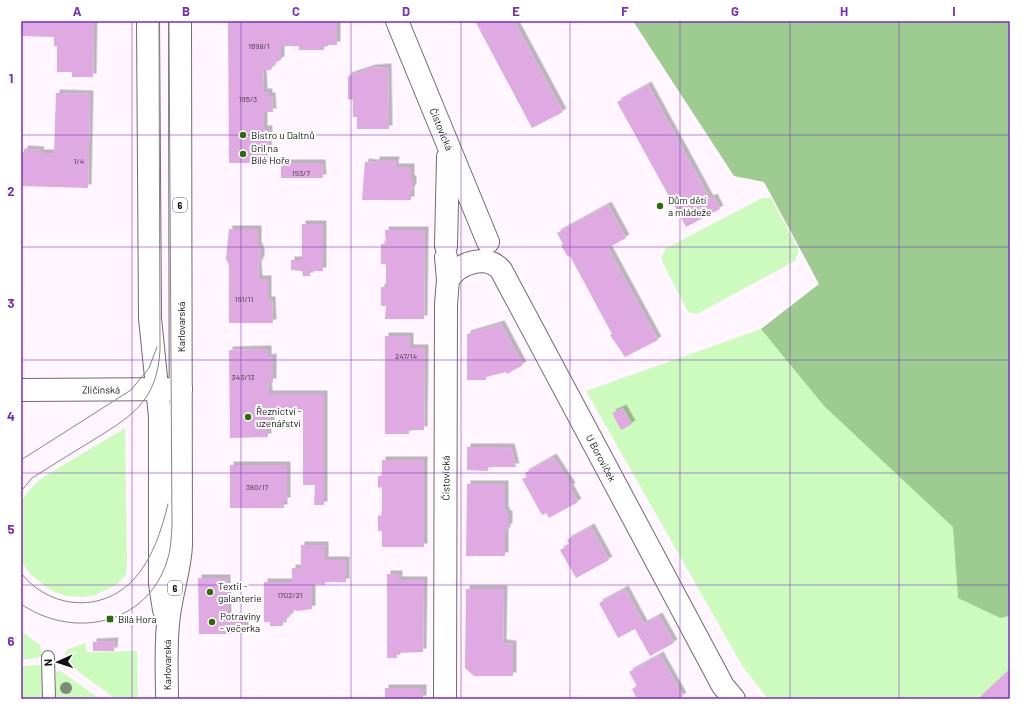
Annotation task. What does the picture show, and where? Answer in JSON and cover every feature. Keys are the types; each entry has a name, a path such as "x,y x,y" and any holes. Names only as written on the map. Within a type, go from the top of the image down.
{"street":[{"name":"Karlovarská","path":"148,21 150,318 160,417 160,584 167,631 167,699"},
{"name":"Karlovarská","path":"167,631 180,557 180,21"},
{"name":"Čistovická","path":"396,21 448,150 446,251 448,280 446,297 445,699"},
{"path":"448,150 488,242"},
{"name":"U Boroviček","path":"448,280 458,268 474,262 490,262 497,265 501,270 723,686 734,699"},
{"name":"Zličínská","path":"21,390 181,389"}],"lane":[{"path":"48,657 49,699"}],"green space":[{"path":"633,21 1010,21 1010,616 1000,618 958,598 953,527 824,406 761,329 819,284 764,182 734,176"},
{"path":"762,198 771,198 799,251 795,261 697,314 688,312 661,259 665,249"},
{"path":"761,329 824,406 954,527 958,598 1000,618 1010,616 1010,669 978,699 768,699 743,667 586,391"},
{"path":"125,428 126,575 116,585 95,595 83,597 67,596 52,591 31,575 21,561 21,501 30,489 42,478"},
{"path":"21,631 40,645 42,654 38,658 21,660"},
{"path":"86,643 86,652 137,651 138,699 116,699 69,665 65,660 65,653 68,649"},
{"path":"40,665 43,671 43,699 21,699 21,666"},
{"path":"59,670 100,699 56,699 56,673"}],"building":[{"path":"21,21 94,21 93,77 72,77 72,72 57,72 57,46 54,46 54,37 21,36"},
{"path":"228,21 337,21 337,45 324,45 324,50 299,50 299,46 281,46 281,60 274,63 271,70 263,70 264,92 269,92 269,96 272,96 273,112 264,112 264,129 269,129 268,151 264,151 264,163 229,163"},
{"path":"475,21 514,21 563,112 532,128"},
{"path":"388,67 389,129 357,129 357,117 353,117 353,100 348,99 348,76 372,68"},
{"path":"648,85 710,199 714,197 720,209 686,227 617,102"},
{"path":"56,93 90,94 88,188 21,186 21,152 24,152 24,149 41,150 40,153 54,153"},
{"path":"376,160 396,160 395,167 411,167 413,187 411,190 411,200 362,200 365,162 376,163"},
{"path":"281,163 322,163 323,178 281,178"},
{"path":"608,205 626,238 608,248 658,340 625,357 610,335 612,334 570,256 568,257 561,245 563,244 557,233"},
{"path":"302,224 323,224 323,271 310,271 310,276 303,276 302,271 291,270 291,260 302,260"},
{"path":"229,229 258,229 258,245 261,252 261,259 258,265 259,279 268,279 268,300 272,300 273,323 229,323 229,265 226,259"},
{"path":"385,230 425,230 424,319 385,319 386,306 381,306 381,287 386,287 386,264 381,264 381,244 386,244"},
{"path":"501,324 523,365 507,374 506,372 486,377 486,380 467,380 467,334"},
{"path":"385,336 410,336 410,348 425,348 424,430 409,430 409,434 385,434"},
{"path":"268,349 268,358 273,357 273,382 268,382 269,394 324,394 324,505 314,505 315,485 303,485 303,411 271,411 271,426 268,426 268,437 230,438 229,350"},
{"path":"623,408 632,424 621,430 612,413"},
{"path":"467,447 511,447 516,467 488,467 488,471 467,470"},
{"path":"553,457 572,486 570,488 578,502 549,518 546,513 542,515 522,479 527,477 525,473"},
{"path":"382,460 424,460 424,547 382,547 382,531 378,531 378,515 382,516 382,487 378,488 378,476 382,476"},
{"path":"230,465 287,465 287,501 284,501 284,508 230,508"},
{"path":"467,484 505,484 505,509 507,514 509,514 509,527 507,527 507,531 505,531 505,556 466,556"},
{"path":"591,527 609,560 576,578 560,550 570,545 567,540"},
{"path":"301,545 325,545 325,560 346,560 346,582 325,582 325,585 312,584 312,609 298,611 291,609 290,616 283,622 283,626 270,626 270,622 264,622 264,582 292,582 292,568 301,568"},
{"path":"387,574 399,574 399,580 424,580 423,652 397,653 397,658 387,658"},
{"path":"198,578 227,578 228,617 245,617 245,634 199,634"},
{"path":"466,589 504,589 503,643 513,644 513,676 474,676 465,668"},
{"path":"625,589 644,624 659,616 674,643 650,656 635,629 618,638 599,603"},
{"path":"115,641 114,651 93,651 93,642"},
{"path":"660,655 683,696 677,699 637,699 632,689 637,686 629,672"},
{"path":"1010,669 1010,699 978,699"},
{"path":"385,688 423,688 423,699 385,699"}],"tram line":[{"path":"21,491 32,478 129,416 147,396 158,368 160,350 159,21"},
{"path":"21,604 41,615 63,621 85,623 106,620 126,612 143,600 157,583 167,561 171,544 172,527 169,21"},
{"path":"21,460 131,390 149,368 157,347"},
{"path":"21,573 33,585 46,594 61,600 76,603 92,602 107,598 121,590 134,579 146,563 156,544 168,504"}],"place":[{"name":"Bistro u Daltnů","path":"243,135"},
{"name":"Gril na Bílé Hoře","path":"243,154"},
{"name":"Dům dětí a mládeže","path":"660,206"},
{"name":"Řeznictví - uzenářství","path":"248,417"},
{"name":"Textil - galanterie","path":"210,592"},
{"name":"Bílá Hora","path":"110,619"},
{"name":"Potraviny - večerka","path":"212,622"}]}
